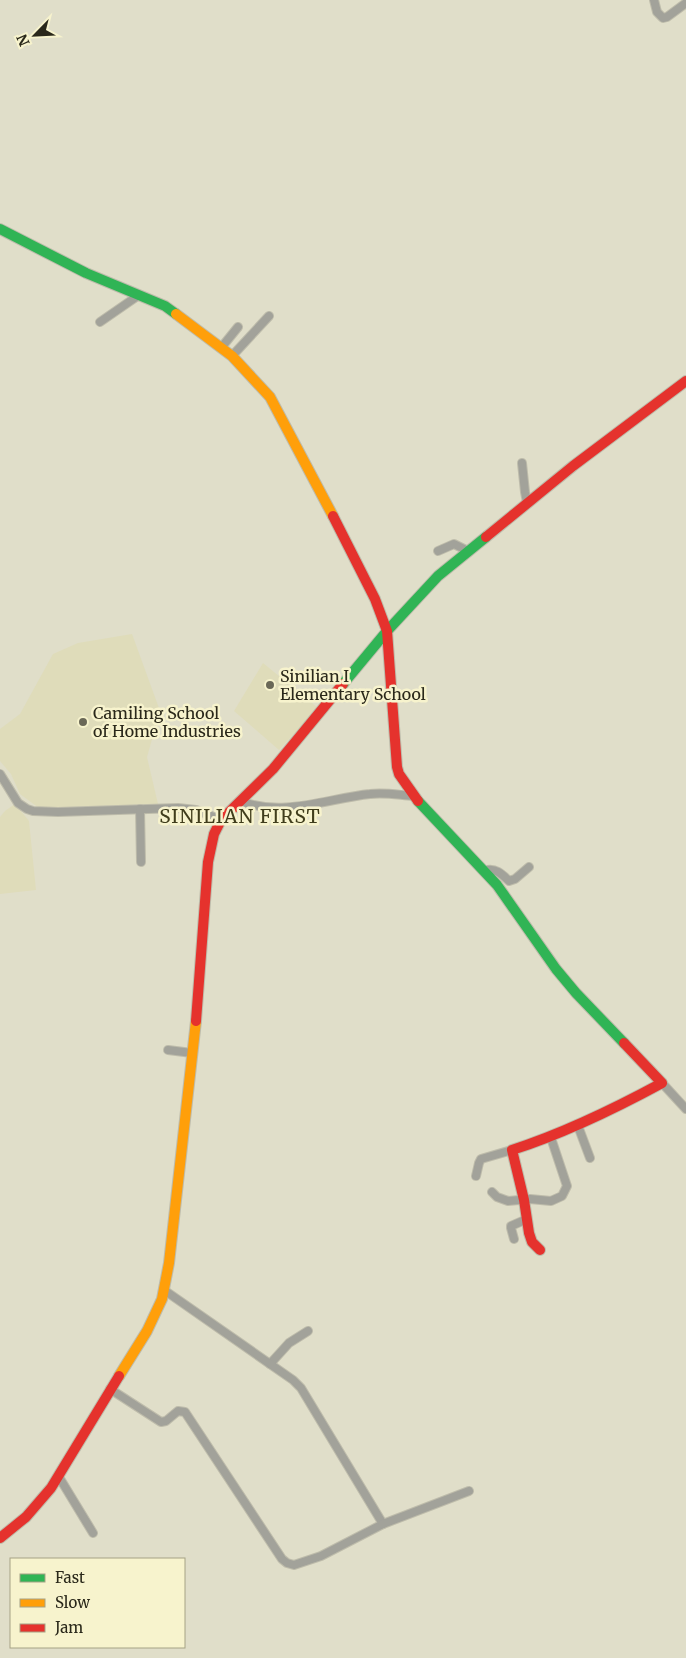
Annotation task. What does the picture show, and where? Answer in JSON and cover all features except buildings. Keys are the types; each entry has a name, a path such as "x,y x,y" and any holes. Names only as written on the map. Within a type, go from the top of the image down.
{"street":[{"path":"654,0 657,12 663,18 686,3"},
{"path":"0,229 86,273 165,306 232,356 270,398 359,565 387,631 399,774 413,796 497,885 576,993 686,1109"},
{"path":"100,322 139,295"},
{"path":"232,356 269,316"},
{"path":"221,348 238,327"},
{"path":"0,1538 26,1517 48,1493 152,1322 159,1307 164,1290 175,1210 202,954 208,862 214,834 221,820 273,769 387,631 438,576 527,502 686,381"},
{"path":"522,463 527,502"},
{"path":"438,550 454,544 468,551"},
{"path":"0,774 18,803 26,809 33,811 185,808 196,810 221,820"},
{"path":"241,802 254,807 264,808 308,804 369,794 413,796"},
{"path":"140,809 141,862"},
{"path":"484,871 491,869 509,881 515,879 529,867"},
{"path":"168,1050 192,1052"},
{"path":"476,1176 481,1159 551,1138 662,1083"},
{"path":"578,1126 590,1158"},
{"path":"492,1192 497,1197 516,1201 555,1200 562,1196 567,1186 566,1180 551,1138"},
{"path":"512,1150 531,1238 540,1250"},
{"path":"514,1239 512,1226 527,1219"},
{"path":"164,1290 293,1380 304,1392 383,1524"},
{"path":"270,1364 288,1343 308,1331"},
{"path":"110,1389 161,1422 166,1421 178,1411 185,1412 282,1559 294,1565 322,1556 383,1524 468,1491"},
{"path":"59,1477 93,1533"}],"shaded area":[{"name":"Camiling School of Home Industries","path":"132,634 160,711 147,757 158,804 39,808 20,794 11,774 0,761 0,729 20,714 53,654 78,643"},
{"name":"Sinilian I Elementary School","path":"263,663 318,708 279,750 234,711"},
{"path":"15,804 29,821 36,890 0,894 0,817"}],"traffic: fast":[{"path":"0,229 86,273 165,306 176,314"},
{"path":"343,684 387,631 438,576 486,537"},
{"path":"418,801 497,885 556,969 576,993 624,1043"}],"traffic: slow":[{"path":"176,314 232,356 270,397 333,516"},
{"path":"119,1376 147,1331 162,1299 169,1263 196,1021"}],"traffic: jam":[{"path":"486,537 573,466 686,381"},
{"path":"333,516 375,599 387,631 397,767 399,774 418,801"},
{"path":"196,1021 208,862 214,834 221,820 273,769 343,684"},
{"path":"540,1250 532,1242 529,1233 524,1200 512,1150 589,1120 662,1083 624,1043"},
{"path":"0,1538 26,1517 51,1488 119,1376"}],"place":[{"name":"Sinilian I Elementary School","path":"270,685"},
{"name":"Camiling School of Home Industries","path":"83,722"}],"district":[{"name":"SINILIAN FIRST","path":"240,816"}]}
